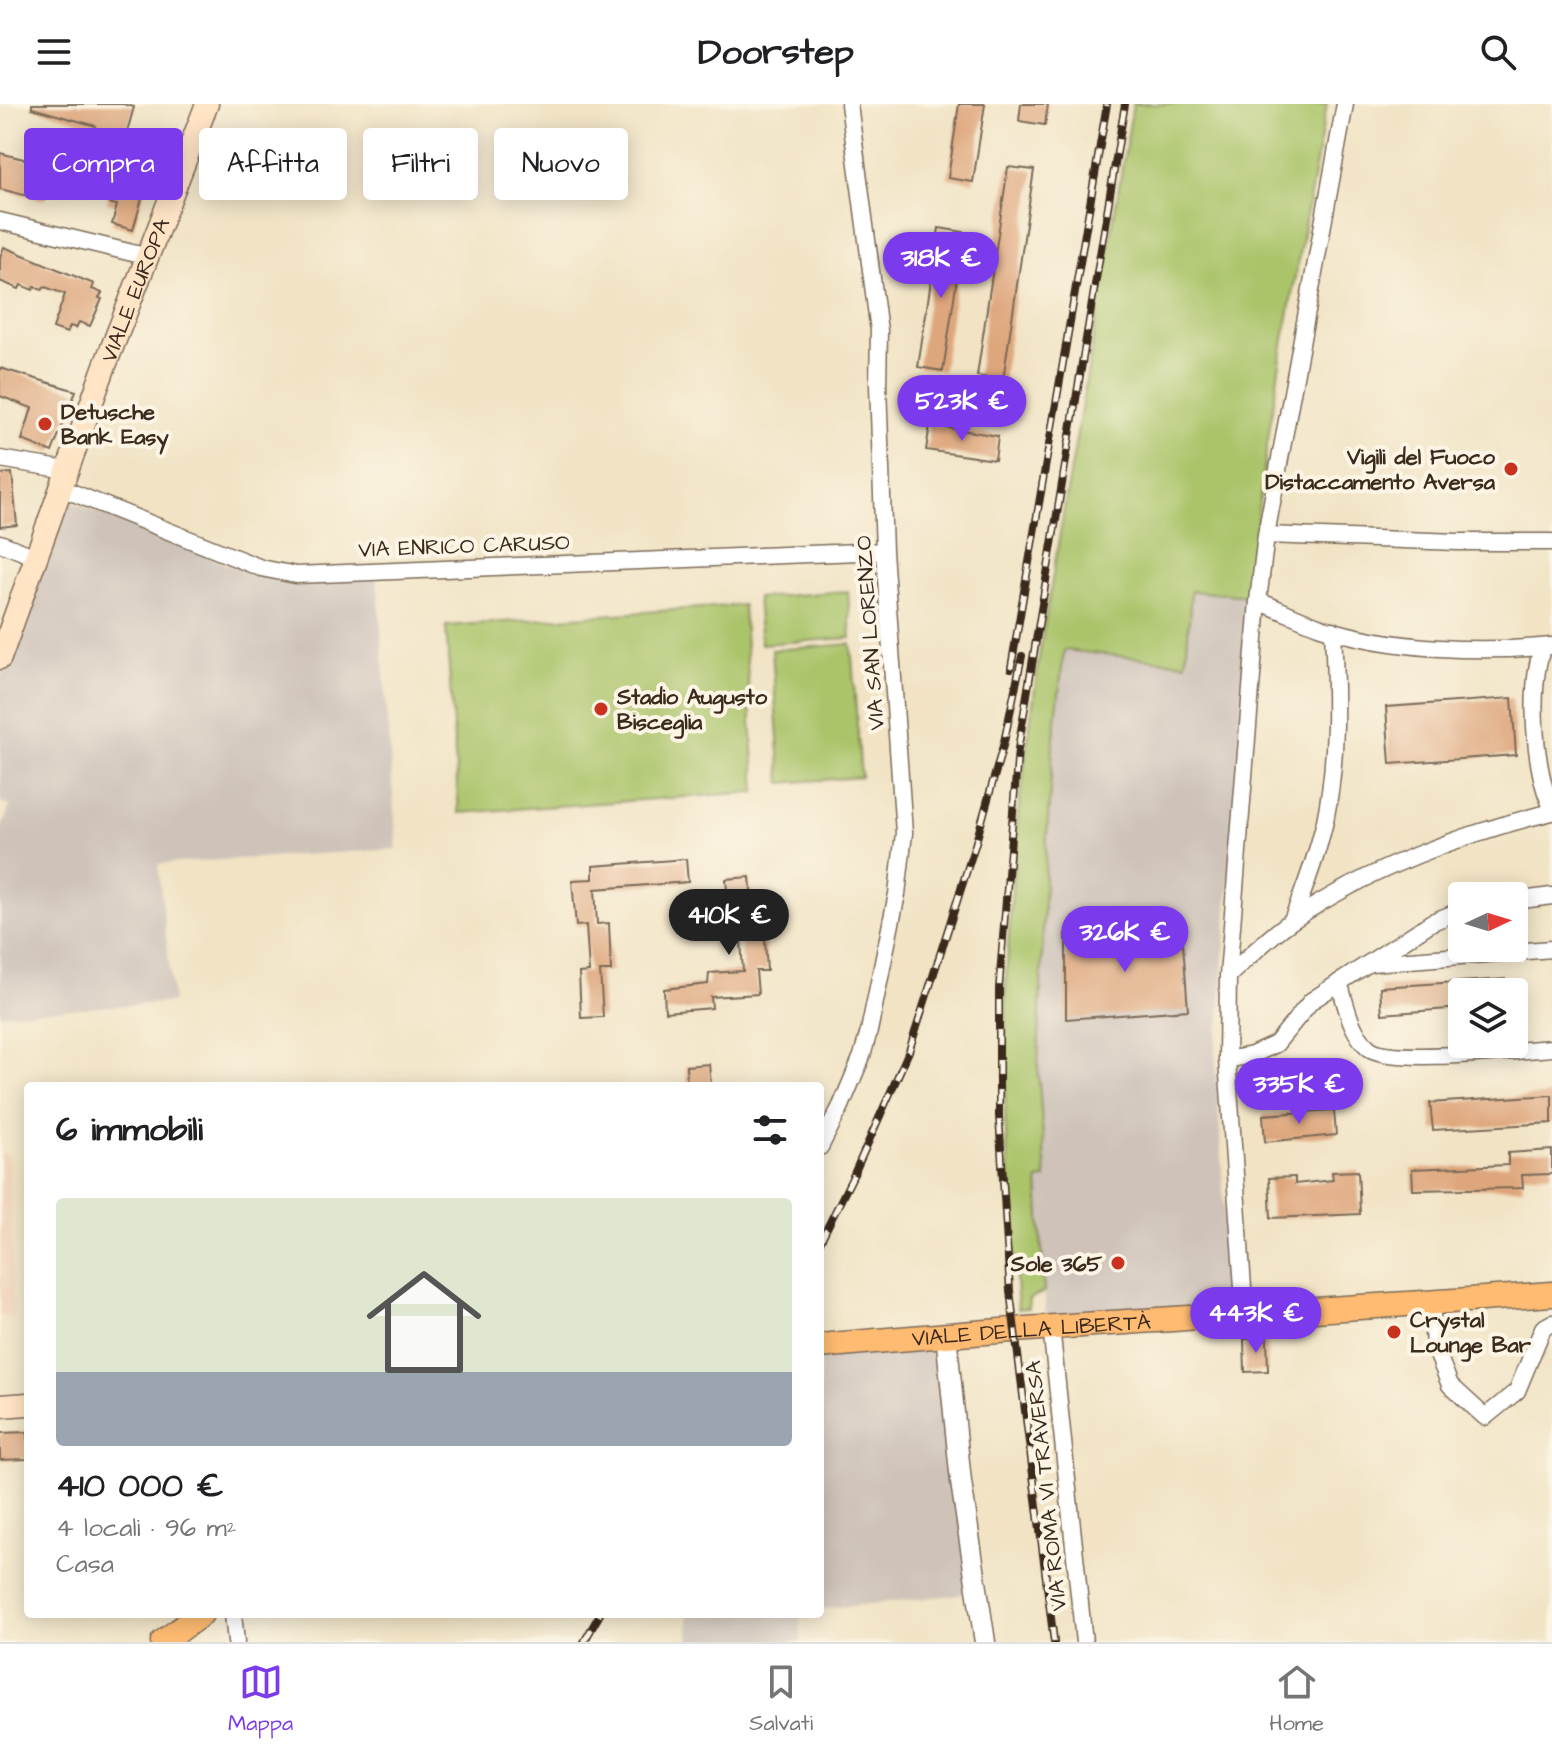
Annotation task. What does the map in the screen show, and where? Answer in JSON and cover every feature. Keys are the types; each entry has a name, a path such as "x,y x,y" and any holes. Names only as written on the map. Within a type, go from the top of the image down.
{"main road":[{"name":"VIALE EUROPA","path":"0,658 104,368 207,104"},
{"name":"VIALE DELLA LIBERTÀ","path":"824,1346 1051,1326 1552,1294"},
{"path":"0,1406 24,1404"},
{"path":"163,1642 196,1618"}],"street":[{"name":"VIA SAN LORENZO","path":"824,1139 841,1106 865,1043 886,954 902,860 903,807 884,551 879,331 849,104"},
{"path":"1245,1316 1227,1060 1228,976 1258,601 1266,535 1345,104"},
{"path":"0,221 149,257"},
{"name":"VIA ENRICO CARUSO","path":"0,459 64,479 261,568 296,575 884,551"},
{"path":"1266,535 1552,542"},
{"path":"0,543 36,557"},
{"path":"1258,601 1333,630 1387,643 1462,648 1548,647"},
{"path":"1292,920 1309,878 1327,806 1335,728 1333,630"},
{"path":"1228,976 1292,920 1355,885 1430,849 1552,810 1540,781 1537,733 1537,661 1548,647"},
{"path":"1528,899 1552,896"},
{"path":"1227,1060 1252,1055 1276,1044 1311,1001 1432,922 1448,916"},
{"path":"1365,964 1552,949"},
{"path":"1339,982 1355,1031 1371,1050 1400,1056 1552,1048"},
{"path":"1431,1303 1434,1345 1450,1385 1485,1417 1517,1391 1543,1328 1552,1323"},
{"name":"VIA ROMA VI TRAVERSA","path":"1051,1326 1084,1642"},
{"path":"946,1334 961,1482 985,1642"},
{"path":"233,1618 236,1642"}],"shaded area":[{"path":"65,499 257,576 298,582 377,577 397,849 158,864 173,1002 0,1014 0,833 10,806 0,802 0,679"},
{"path":"1191,591 1249,596 1215,1051 1230,1309 1046,1319 1032,1064 1053,746 1064,650 1186,662"},
{"path":"0,1153 8,1154 14,1317 0,1317"},
{"path":"941,1341 974,1593 824,1609 824,1352"},
{"path":"688,1618 800,1618 801,1642 690,1642"}],"green space":[{"path":"1133,104 1327,104 1272,410 1249,596 1191,591 1186,663 1064,650 1046,849 1038,1067 1046,1179 1038,1180 1044,1292 1029,1299 1028,1308 1018,1309 1005,1118 1006,978 1016,828 1040,651"},
{"path":"848,591 851,638 761,644 757,598"},
{"name":"Stadio Augusto Bisceglia","path":"743,605 756,792 459,813 446,626"},
{"path":"851,644 861,777 781,783 772,650"}],"building":[{"path":"32,104 123,104 134,107 128,128 96,128 32,108"},
{"path":"959,104 985,104 973,182 948,178"},
{"path":"1021,104 1048,104 1045,125 1019,121"},
{"path":"0,153 24,159 24,195 0,189"},
{"path":"1008,167 1034,170 1003,380 977,376"},
{"path":"108,200 142,200 133,230 112,224 117,205 107,203"},
{"path":"939,228 964,232 943,371 918,367"},
{"path":"4,247 94,284 92,289 102,293 99,298 102,299 90,326 79,322 76,328 70,326 67,333 53,328 65,294 45,287 42,290 34,286 33,290 21,285 19,289 0,281 0,257"},
{"name":"Detusche Bank Easy","path":"0,368 76,391 52,452 22,440 32,408 0,396"},
{"path":"930,425 998,436 995,460 926,450"},
{"path":"12,473 17,525 0,527 0,474"},
{"path":"1512,698 1516,755 1390,764 1386,707"},
{"path":"686,859 688,882 595,889 597,924 609,923 611,971 600,971 603,1017 581,1018 579,973 589,972 586,925 576,926 572,880 593,879 593,866"},
{"path":"750,877 754,925 764,924 767,971 756,971 758,994 711,997 712,1008 665,1012 664,989 708,984 709,973 743,971 740,926 730,926 726,879"},
{"path":"1182,931 1188,1010 1066,1019 1066,934"},
{"path":"1448,983 1448,1009 1382,1014 1380,987"},
{"path":"709,1064 711,1082 687,1082 686,1066"},
{"path":"1552,1095 1552,1123 1433,1130 1430,1103"},
{"path":"1334,1110 1336,1135 1265,1142 1263,1115"},
{"path":"1552,1150 1552,1174 1522,1175 1523,1188 1413,1190 1412,1169 1508,1165 1508,1153"},
{"path":"1358,1171 1360,1214 1271,1218 1269,1178 1295,1177 1295,1184 1333,1180 1332,1172"},
{"path":"1267,1338 1268,1371 1245,1372 1244,1339"},
{"path":"24,1432 24,1459 0,1460 0,1433"}],"railway":[{"path":"1011,668 1107,104"},
{"path":"1054,1642 1010,1291 999,1116 999,988 1018,749 1125,104"},
{"path":"824,1234 909,1051 976,842 1004,742 1022,656"},
{"path":"584,1642 598,1618"}],"place":[{"name":"Detusche Bank Easy","path":"45,424"},
{"name":"Vigili del Fuoco Distaccamento Aversa","path":"1511,469"},
{"name":"Stadio Augusto Bisceglia","path":"601,709"},
{"name":"Sole 365","path":"1118,1263"},
{"name":"Crystal Lounge Bar","path":"1394,1332"}]}
